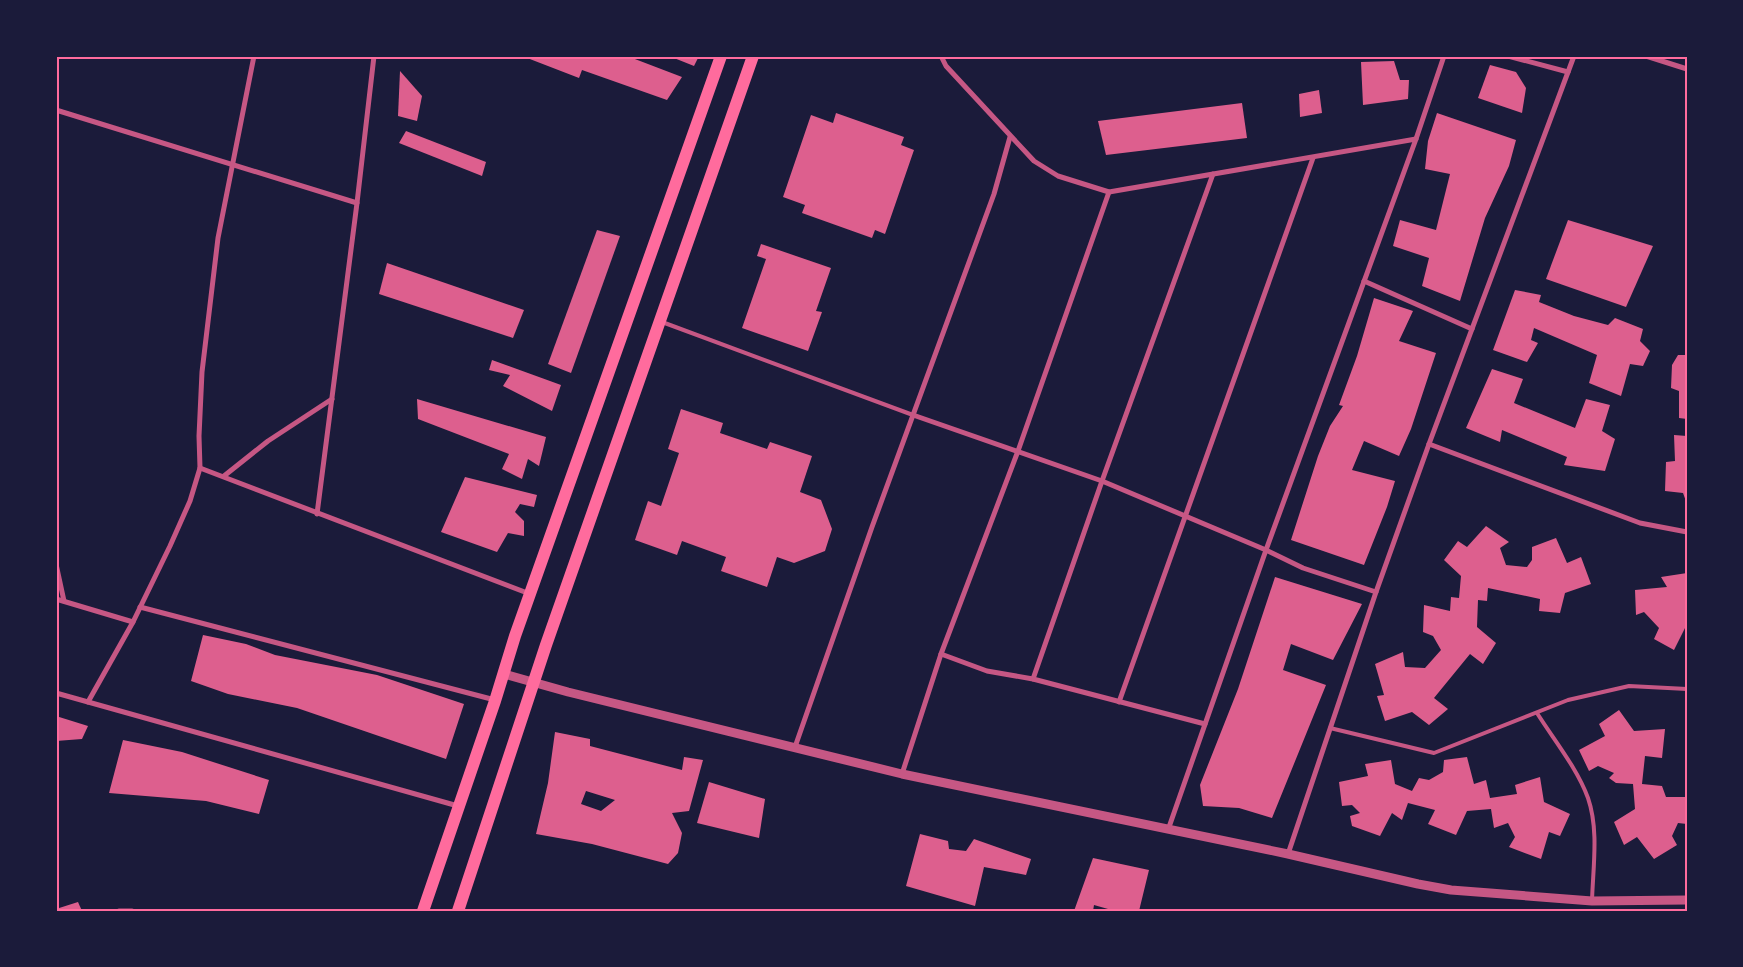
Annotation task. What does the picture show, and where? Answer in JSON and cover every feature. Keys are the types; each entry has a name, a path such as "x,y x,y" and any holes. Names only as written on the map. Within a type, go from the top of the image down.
{"main road":[{"path":"423,911 496,700 530,594 720,56"},
{"path":"458,911 512,742 753,56"}],"street":[{"path":"88,702 133,622 190,500 200,468 199,436 202,372 218,238 254,56"},
{"path":"317,514 374,56"},
{"path":"941,56 946,66 1034,162 1058,176 1108,192 1416,139"},
{"path":"1168,830 1266,550 1416,139 1444,56"},
{"path":"1508,56 1568,72"},
{"path":"1288,854 1376,592 1429,444 1574,56"},
{"path":"1646,56 1687,69"},
{"path":"56,110 232,162 357,202"},
{"path":"796,747 913,415 994,194 1010,137"},
{"path":"1119,702 1313,158"},
{"path":"1033,679 1213,174"},
{"path":"902,774 942,654 1018,451 1108,192"},
{"path":"1364,281 1472,329"},
{"path":"224,476 268,441 332,399"},
{"path":"913,415 1102,481 1266,550 1303,568 1376,592"},
{"path":"1429,444 1640,523 1687,532"},
{"path":"200,468 530,594"},
{"path":"56,564 64,601"},
{"path":"56,599 133,622"},
{"path":"140,607 496,700"},
{"path":"942,654 987,671 1033,679 1205,724"},
{"path":"504,674 902,774 1288,854 1389,878 1451,890 1592,901 1687,900"},
{"path":"56,693 458,806"},
{"path":"119,911 132,911"}],"lane":[{"path":"659,321 913,415"},
{"path":"1330,728 1434,753 1568,700 1629,686 1687,689"},
{"path":"1537,713 1574,771 1588,798 1595,838 1592,901"}],"building":[{"path":"522,56 627,56 682,77 667,100 582,70 579,78"},
{"path":"669,56 699,56 694,66"},
{"path":"1394,61 1400,80 1409,80 1408,99 1363,105 1361,62"},
{"path":"1490,65 1516,72 1526,88 1522,113 1478,98"},
{"path":"400,71 422,96 417,121 398,116"},
{"path":"1319,90 1322,113 1300,117 1299,94"},
{"path":"1242,103 1247,138 1106,155 1098,121"},
{"path":"836,113 904,137 901,145 914,150 885,234 875,230 872,238 802,213 805,205 783,197 811,115 833,123"},
{"path":"1437,113 1516,140 1509,166 1485,218 1460,301 1422,286 1429,258 1393,246 1400,220 1436,230 1450,174 1425,169 1428,141"},
{"path":"406,131 486,162 482,176 399,143"},
{"path":"1568,220 1653,246 1626,307 1546,279"},
{"path":"597,230 620,236 571,373 548,364"},
{"path":"761,244 831,268 816,311 822,312 808,351 742,328 766,259 757,256"},
{"path":"387,263 524,310 513,338 379,294"},
{"path":"1515,290 1541,295 1539,302 1574,316 1608,325 1615,318 1643,329 1640,341 1650,351 1643,366 1630,364 1621,396 1589,383 1597,355 1534,328 1531,340 1538,343 1527,362 1493,350"},
{"path":"1374,298 1413,311 1399,341 1436,353 1411,429 1399,456 1364,441 1352,470 1395,481 1364,565 1291,540 1318,456 1330,426 1343,406 1339,405 1357,356"},
{"path":"1678,355 1687,355 1687,419 1679,418 1679,391 1671,388 1672,365"},
{"path":"492,360 561,385 552,411 503,386 510,375 489,370"},
{"path":"1492,369 1523,379 1514,403 1575,428 1586,399 1610,405 1602,431 1615,439 1605,471 1564,465 1567,457 1502,430 1500,442 1466,428"},
{"path":"417,399 546,437 539,466 528,459 522,479 502,469 509,454 418,419"},
{"path":"681,409 723,423 720,433 767,449 770,442 812,456 800,492 821,500 832,529 825,551 794,563 777,557 767,587 721,571 726,557 682,541 677,555 635,540 648,501 661,506 679,453 668,449"},
{"path":"1674,435 1687,436 1687,504 1683,493 1665,491 1666,462 1675,461"},
{"path":"465,477 537,495 534,507 520,504 515,512 524,521 524,536 508,533 497,552 441,532"},
{"path":"1486,526 1509,542 1500,548 1506,565 1527,567 1532,560 1532,547 1556,538 1567,563 1581,557 1591,584 1565,593 1560,613 1539,611 1540,599 1488,588 1487,601 1478,600 1477,627 1496,643 1483,664 1470,654 1434,698 1448,709 1429,725 1412,712 1385,721 1377,696 1384,695 1375,664 1403,652 1405,667 1425,668 1441,650 1433,636 1423,632 1424,605 1450,611 1451,597 1459,598 1461,576 1444,560 1458,541 1467,547"},
{"path":"1687,573 1687,624 1674,650 1654,639 1659,628 1644,612 1636,615 1635,590 1667,587 1661,577"},
{"path":"1275,577 1362,604 1333,660 1291,644 1283,670 1326,685 1272,818 1239,808 1203,806 1200,785 1238,689"},
{"path":"203,635 246,644 275,655 377,675 464,704 446,759 297,708 228,694 191,681"},
{"path":"1619,710 1634,731 1665,729 1662,758 1645,756 1642,784 1662,786 1666,797 1687,797 1687,824 1678,823 1672,836 1677,845 1654,859 1637,837 1624,845 1614,822 1635,809 1633,784 1616,783 1609,778 1614,773 1598,766 1589,771 1579,750 1605,736 1599,724"},
{"path":"56,716 88,726 82,739 56,741"},
{"path":"555,732 590,739 590,746 682,770 684,757 703,760 689,811 672,813 682,833 678,853 668,864 592,844 536,834 548,783","holes":["586,791 615,800 601,811 581,804"]},
{"path":"123,740 182,752 269,780 259,814 206,801 109,793"},
{"path":"1467,757 1474,784 1486,780 1490,798 1517,794 1515,785 1540,777 1544,802 1570,814 1560,836 1549,832 1541,859 1509,847 1515,837 1508,823 1494,828 1491,809 1467,811 1456,835 1428,824 1435,810 1408,803 1402,820 1392,813 1380,836 1352,826 1350,816 1360,813 1352,805 1342,806 1339,782 1368,776 1365,764 1391,760 1395,784 1412,791 1419,778 1429,780 1443,772 1444,760"},
{"path":"709,782 765,799 759,838 697,823"},
{"path":"920,834 948,841 949,849 966,851 974,839 1031,859 1026,875 984,867 975,906 906,886"},
{"path":"1093,858 1149,870 1139,911 1115,911 1094,905 1093,911 1074,911"},
{"path":"78,902 82,911 56,911 56,909"}]}
